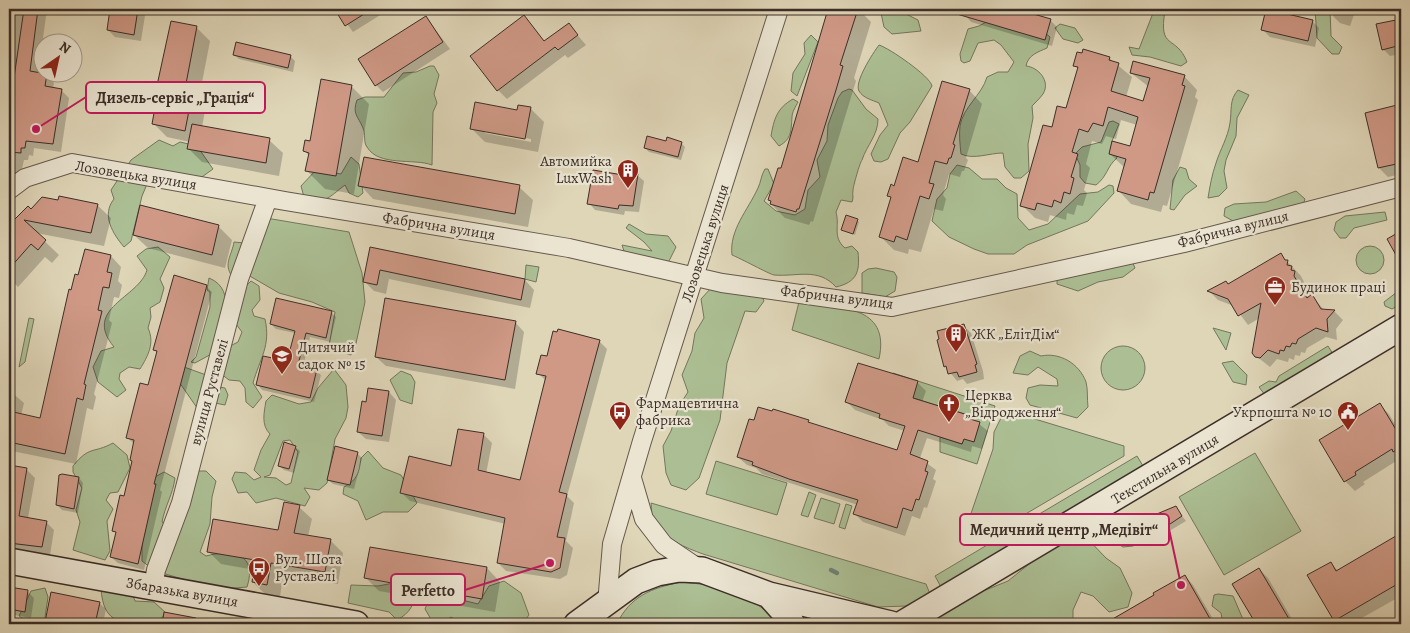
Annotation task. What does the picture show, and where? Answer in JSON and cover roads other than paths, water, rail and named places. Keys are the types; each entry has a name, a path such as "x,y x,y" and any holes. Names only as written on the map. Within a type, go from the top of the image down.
{"street":[{"name":"Лозовецька вулиця","path":"605,614 612,544 694,276 779,9"},
{"name":"Лозовецька вулиця","path":"9,190 25,178 72,163 268,198"},
{"name":"Фабрична вулиця","path":"268,198 569,248 722,283 892,306 1184,243 1401,187"},
{"name":"вулиця Руставелі","path":"153,587 156,570 180,503 239,279 268,198"},
{"name":"Текстильна вулиця","path":"902,624 1401,327"},
{"path":"632,478 644,519 664,544 702,570 769,595 891,624"},
{"name":"Збаразька вулиця","path":"9,561 356,624"},
{"path":"577,624 605,614 636,580 657,573 679,569 702,570"},
{"path":"769,595 792,624"}],"waterway":[{"path":"831,570 837,573"}],"place":[{"name":"Дизель-сервіс „Грація“","path":"36,129"},
{"name":"Автомийка LuxWash","path":"628,189"},
{"name":"Будинок праці","path":"1275,306"},
{"name":"ЖК „ЕлітДім“","path":"956,353"},
{"name":"Дитячий садок № 15","path":"282,375"},
{"name":"Церква „Відродження“","path":"949,423"},
{"name":"Фармацевтична фабрика","path":"620,431"},
{"name":"Укрпошта № 10","path":"1348,431"},
{"name":"Perfetto","path":"550,563"},
{"name":"Медичний центр „Медівіт“","path":"1181,585"},
{"name":"Вул. Шота Руставелі","path":"259,587"}]}
